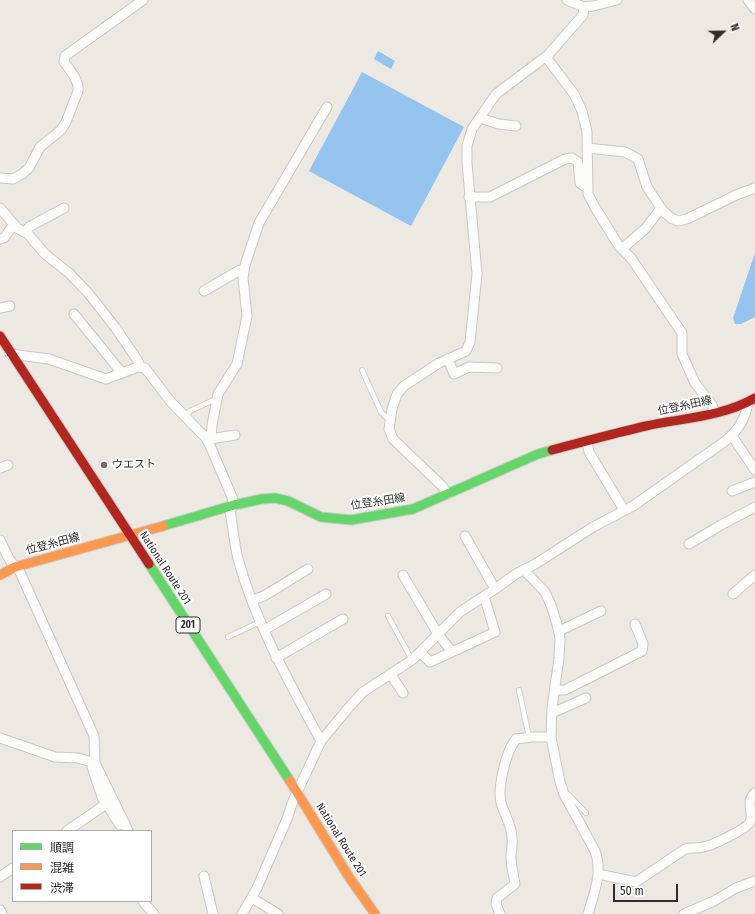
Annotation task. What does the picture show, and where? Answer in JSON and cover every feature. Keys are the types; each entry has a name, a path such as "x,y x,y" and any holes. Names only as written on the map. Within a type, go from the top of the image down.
{"main road":[{"name":"National Route 201","path":"0,336 130,536 295,797 375,914"},
{"name":"位登糸田線","path":"0,575 14,567 130,536 234,505 262,499 275,498 288,501 321,517 351,520 413,509 538,454 646,426 716,413 752,400"},
{"name":"National Route 201","path":"246,730 256,746 295,797 342,881 366,914"}],"street":[{"path":"0,178 12,179 22,174 29,168 40,147 61,130 66,122 79,87 78,82 64,62 65,56 143,0"},
{"path":"567,0 584,7 616,0"},
{"path":"748,0 755,9"},
{"path":"448,494 442,486 393,439 389,429 397,394 404,386 439,363 466,351 470,342 477,274 469,197 467,146 472,129 496,94 546,56 583,16 584,7"},
{"path":"546,56 574,94 581,107 587,132 586,148 588,194 622,249 632,258 682,333 682,354 695,383 712,405 716,413"},
{"path":"321,741 276,658 252,600 238,558 230,511 234,505 210,440 218,394 237,364 247,316 243,278 244,270 259,223 327,107"},
{"path":"480,118 500,124 516,126"},
{"path":"586,148 618,150 638,158 647,187 661,208 671,218 678,221 687,219 736,195 755,188"},
{"path":"469,197 490,197 565,159 572,158 578,162 580,183 587,188"},
{"path":"0,208 17,228 28,234 45,254 69,273 89,294 115,327 138,361 140,367"},
{"path":"25,232 30,227 64,208"},
{"path":"622,249 646,228 661,208"},
{"path":"0,239 4,238 14,224"},
{"path":"204,291 240,270 244,270"},
{"path":"0,308 10,306"},
{"path":"74,314 122,373"},
{"path":"0,349 12,354 48,359 106,379 138,367 145,368 185,418 210,440"},
{"path":"448,359 454,374 469,367 497,368"},
{"path":"242,914 257,888 295,797 321,741 363,692 412,660 460,612 516,574 670,481 732,436 747,414 752,400"},
{"path":"210,440 235,435"},
{"path":"732,436 755,470"},
{"path":"587,442 589,452 624,510"},
{"path":"732,491 755,482"},
{"path":"689,544 755,507"},
{"path":"465,536 495,589"},
{"path":"0,540 14,567 19,570 94,736 93,763 102,797 120,825 126,828"},
{"path":"252,600 264,596 308,569"},
{"path":"524,570 545,592 551,605 559,632 559,658 554,690 551,737 560,782 564,794 599,860 598,874 588,914"},
{"path":"403,575 438,634 452,652"},
{"path":"733,594 755,575"},
{"path":"262,626 326,594"},
{"path":"420,652 430,662 495,632 484,596"},
{"path":"559,632 601,611"},
{"path":"276,658 343,619"},
{"path":"554,690 565,690 642,651 643,644 635,624"},
{"path":"391,675 403,693"},
{"path":"552,713 586,698"},
{"path":"500,914 496,904 497,898 515,884 511,858 512,838 508,818 502,806 500,782 512,744 516,739 529,737 551,737"},
{"path":"0,738 55,757 78,758 93,763 126,828"},
{"path":"598,874 636,882 688,848 704,847 741,831 747,827 750,822 752,816 750,803 752,796 755,793"},
{"path":"68,830 106,804"},
{"path":"0,877 12,869"},
{"path":"204,876 213,914"},
{"path":"684,914 714,902 736,888 755,881"},
{"path":"252,898 277,914"},
{"path":"144,902 154,914"},
{"path":"0,910 2,914"}],"lane":[{"path":"362,370 381,412 390,421"},
{"path":"185,418 190,411 216,400"},
{"path":"388,616 412,660"},
{"path":"228,637 262,626"},
{"path":"519,690 529,737"},
{"path":"564,794 568,794 586,813"}],"water":[{"path":"378,51 395,61 391,69 374,59"},
{"path":"362,72 464,127 411,226 309,171"},
{"path":"755,253 755,317 741,324 735,324 733,318"}],"traffic: fast":[{"path":"163,526 234,505 262,499 275,498 288,501 321,517 351,520 413,509 538,454 552,450"},
{"path":"149,564 290,781"}],"traffic: slow":[{"path":"0,575 15,567 163,526"},
{"path":"290,781 349,877 375,914"}],"traffic: jam":[{"path":"0,336 149,564"},
{"path":"552,450 646,426 716,413 755,398"}],"place":[{"name":"ウエスト","path":"104,465"}]}
